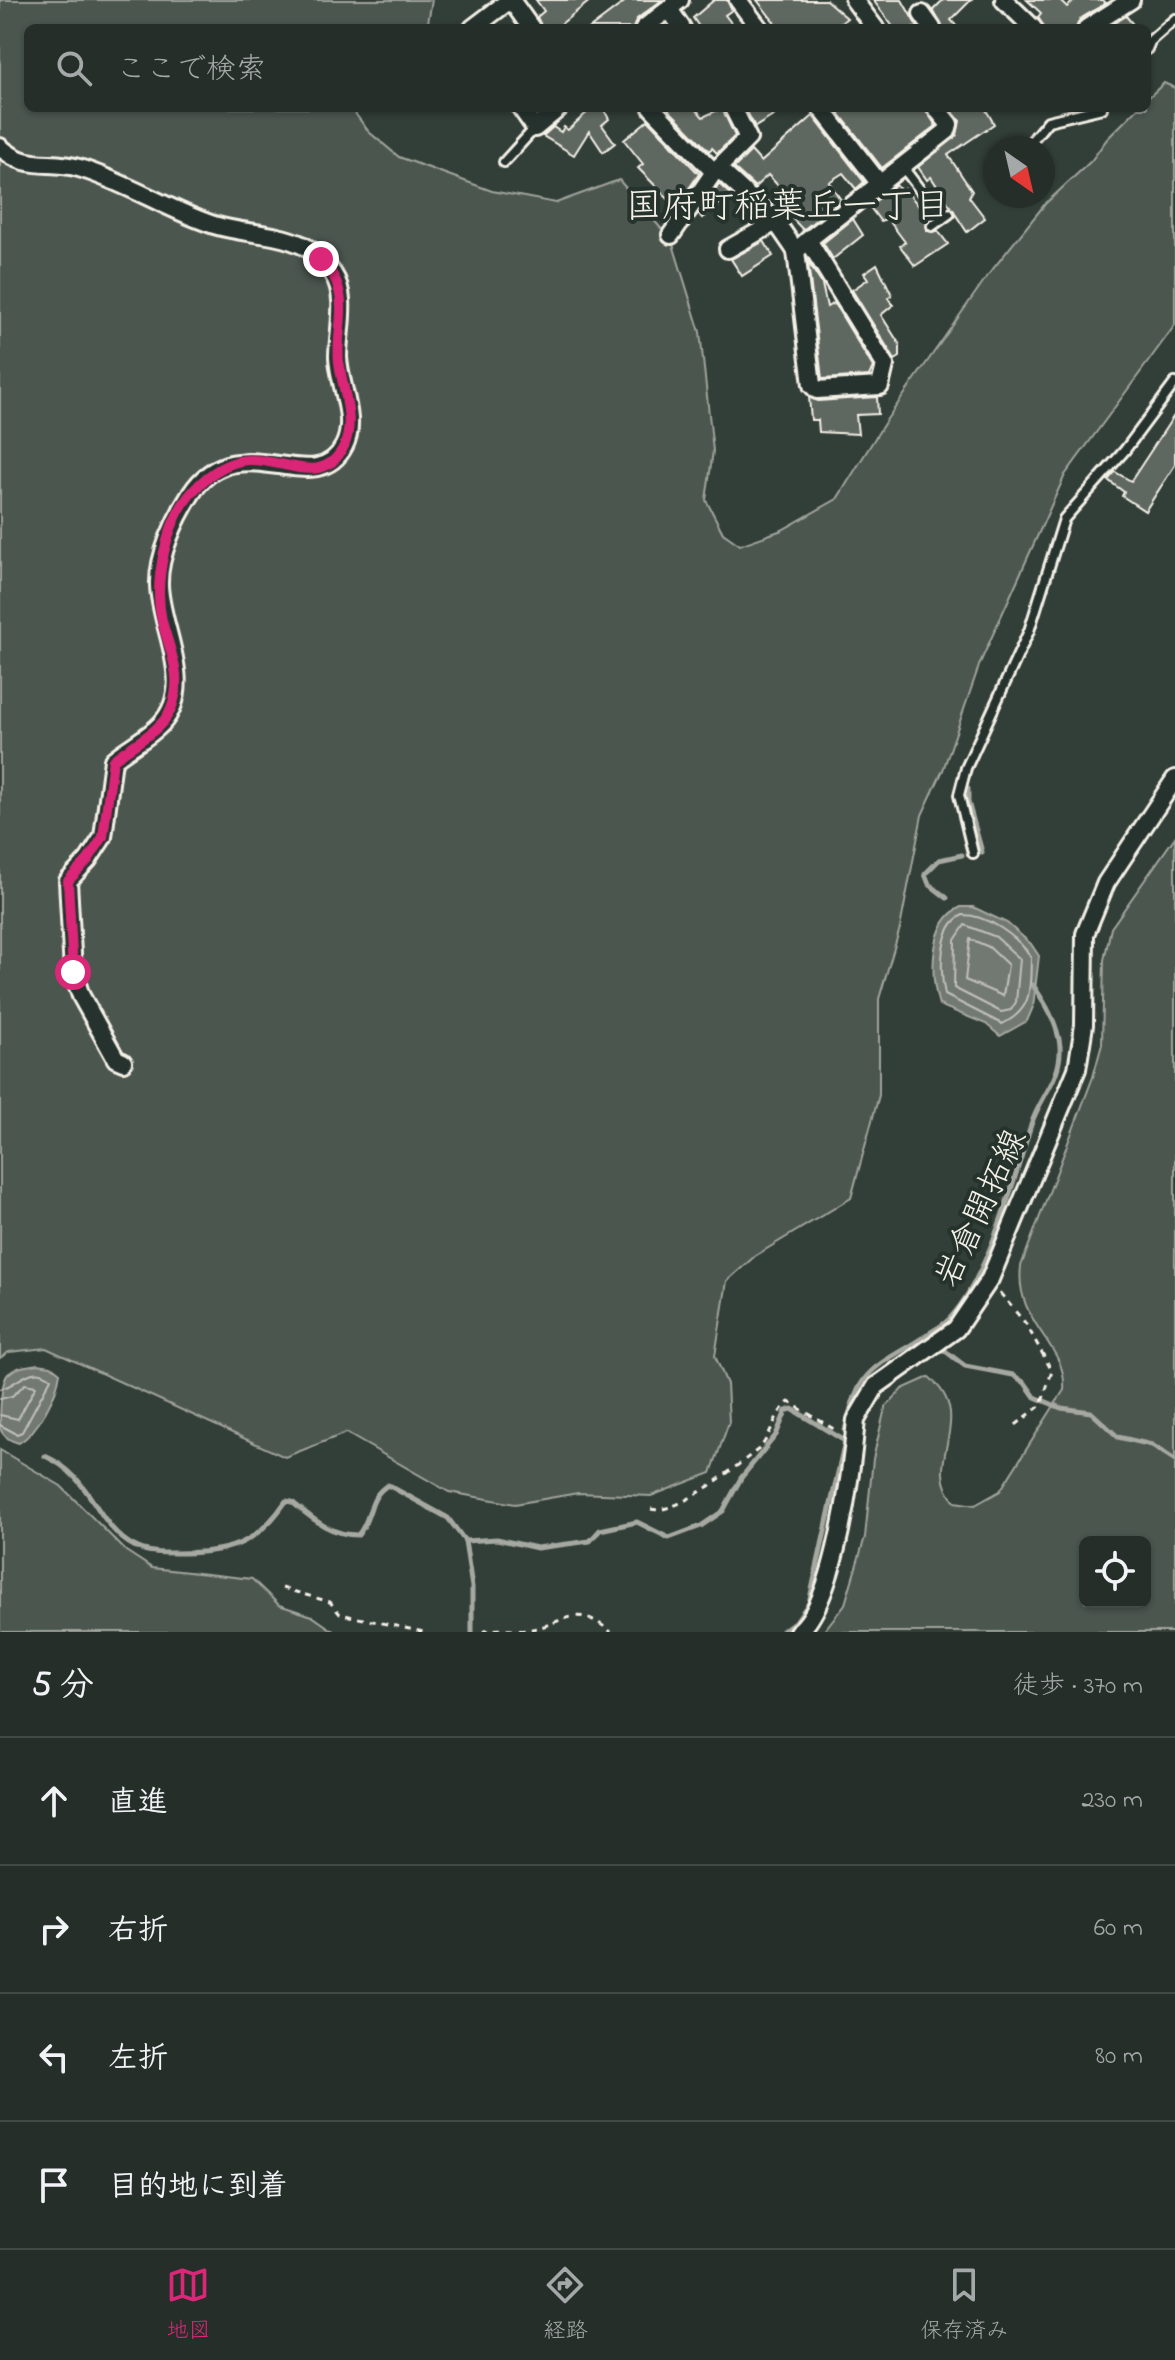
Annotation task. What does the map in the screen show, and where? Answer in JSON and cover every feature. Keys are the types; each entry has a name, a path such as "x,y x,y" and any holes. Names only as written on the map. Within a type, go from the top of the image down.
{"street":[{"path":"478,24 511,0 528,24"},
{"path":"738,0 756,24"},
{"path":"854,0 872,24"},
{"path":"1004,0 1029,24"},
{"path":"649,24 676,3 681,24"},
{"path":"1092,24 1120,3"},
{"path":"524,112 535,128 554,112"},
{"path":"656,112 714,172 722,172 802,245 885,365 880,386 817,390 812,385 802,245"},
{"path":"671,235 714,172 748,138 735,112"},
{"path":"824,112 880,184"},
{"path":"802,245 947,131 949,124 939,112"},
{"path":"0,147 22,163 78,168 215,225 280,237 304,246 334,275 340,293 338,360 349,427 344,446 335,459 318,470 241,461 217,469 192,491 172,529 159,581 162,619 178,679 171,709 161,725 113,760 103,837 88,860 68,881 73,972 87,1006 116,1059 123,1062"},
{"path":"728,249 776,222"},
{"name":"岩倉開拓線","path":"798,1632 816,1610 828,1584 856,1420 876,1386 956,1329 988,1284 1077,1069 1084,1025 1085,934 1106,883 1175,779"}],"lane":[{"path":"1151,40 1175,19"},
{"path":"1036,136 1048,121 1085,112"},
{"path":"504,162 535,128"},
{"path":"902,166 946,216 932,226"},
{"path":"973,853 959,795 966,768 1029,631 1064,519 1125,450 1175,383"}],"path":[{"path":"988,1284 1016,1311 1052,1371 1041,1405 1012,1428"},
{"path":"651,1509 659,1511 677,1506 759,1449 770,1437 781,1408 789,1402 854,1441"},
{"path":"282,1588 330,1602 340,1614 424,1632"},
{"path":"483,1632 523,1631 575,1614 587,1616 611,1632"}],"shaded area":[{"path":"0,0 432,0 428,24 24,24 24,112 354,112 369,132 399,157 492,191 556,203 619,180 672,241 700,332 713,451 706,500 723,533 740,545 782,530 837,499 885,422 988,275 1042,208 1055,208 1055,195 1091,161 1107,139 1134,112 1151,112 1151,95 1164,83 1175,88 1175,325 1065,475 980,663 943,770 922,815 900,928 879,999 879,1095 851,1198 755,1256 727,1281 715,1356 727,1384 729,1422 711,1473 651,1496 578,1493 515,1504 449,1492 346,1433 285,1457 46,1348 9,1352 0,1358"},
{"path":"1175,837 1175,1632 823,1632 845,1604 865,1537 873,1459 885,1408 902,1389 929,1377 943,1393 950,1409 943,1472 946,1487 955,1502 975,1505 1000,1491 1064,1390 1058,1359 1025,1303 1021,1266 1093,1077 1102,1044 1104,960 1111,928"},
{"path":"0,1450 61,1486 126,1551 152,1568 252,1579 279,1605 312,1616 335,1632 0,1632"}],"water":[{"path":"961,907 973,907 1007,923 1031,944 1039,956 1033,1007 1027,1021 1000,1036 986,1024 939,1005 934,980 938,937 950,914"},
{"path":"38,1364 51,1366 60,1373 58,1382 40,1422 19,1443 8,1438 0,1428 3,1384 11,1371"}],"building":[{"path":"536,0 591,0 561,24 540,24 537,17 544,11"},
{"path":"627,0 662,0 635,24 595,24"},
{"path":"714,0 727,0 732,10 725,15 732,24 697,24 693,18"},
{"path":"757,0 826,0 847,18 840,24 776,24"},
{"path":"873,0 902,0 916,24 891,24"},
{"path":"943,0 971,0 951,20 954,24 941,24 933,10"},
{"path":"1027,0 1060,0 1067,7 1075,0 1103,0 1106,3 1080,19 1078,24 1042,24 1038,17 1041,13"},
{"path":"1126,16 1133,24 1113,24"},
{"path":"588,112 605,112 609,119 602,125 615,143 603,152 589,131 574,155 543,136 553,127 561,132 564,127 568,130"},
{"path":"671,112 699,112 703,117 714,112 724,112 735,136 717,153 712,148 709,151"},
{"path":"747,112 779,112 755,127"},
{"path":"927,112 936,126 882,168 839,113"},
{"path":"953,112 987,112 994,124 948,155 972,191 969,197 985,218 967,232 931,177 927,180 918,167 957,135 960,121"},
{"path":"813,116 864,182 856,189 843,173 829,182 841,200 803,230 790,216 799,208 768,175 755,187 734,168 751,151 761,162"},
{"path":"648,120 699,174 676,207 638,168 643,164 624,140"},
{"path":"719,184 731,195 702,218 699,214"},
{"path":"896,185 902,192 905,189 929,219 927,231 938,231 948,244 915,266 900,246 905,242 887,218 881,222 869,206"},
{"path":"853,219 863,235 833,259 823,243"},
{"path":"764,241 773,256 742,276 731,259"},
{"path":"808,262 822,284 827,307 834,303 873,367 869,376 822,379"},
{"path":"877,264 892,295 888,298 893,305 881,315 900,345 900,357 895,360 852,290 868,279 864,273"},
{"path":"809,397 818,401 877,397 878,414 856,415 858,434 819,432 818,420 811,420"},
{"path":"1175,414 1175,465 1145,511 1122,496 1124,492 1108,480 1115,472 1131,481"}],"waterway":[{"path":"968,789 968,802 982,852"},
{"path":"947,898 929,884 925,874 939,860 962,855"},
{"path":"845,1431 850,1409 864,1380 883,1362 950,1319 978,1276 989,1251 1031,1125 1054,1078 1060,1058 1054,1022 1033,985"},
{"path":"944,1350 965,1366 1013,1375 1025,1383 1035,1397 1061,1408 1091,1412 1118,1437 1152,1445 1175,1460"},
{"path":"465,1541 497,1539 537,1548 590,1541 600,1530 637,1522 669,1538 701,1526 723,1511 741,1478 776,1435 786,1411 792,1409 845,1441 809,1603 797,1620 781,1632"},
{"path":"45,1456 74,1476 121,1537 139,1548 160,1553 194,1553 239,1544 263,1528 286,1501 330,1529 358,1535 373,1501 388,1485 448,1518 465,1541 472,1587 472,1632"}],"district":[{"name":"国府町稲葉丘一丁目","path":"788,208"}],"route":[{"path":"73,972 68,881 88,860 103,837 106,789 113,760 161,725 171,709 178,679 174,654 162,619 159,581 172,529 192,491 217,469 254,460 294,469 318,470 335,459 344,446 349,427 338,360 340,293 334,275 321,259"}]}
